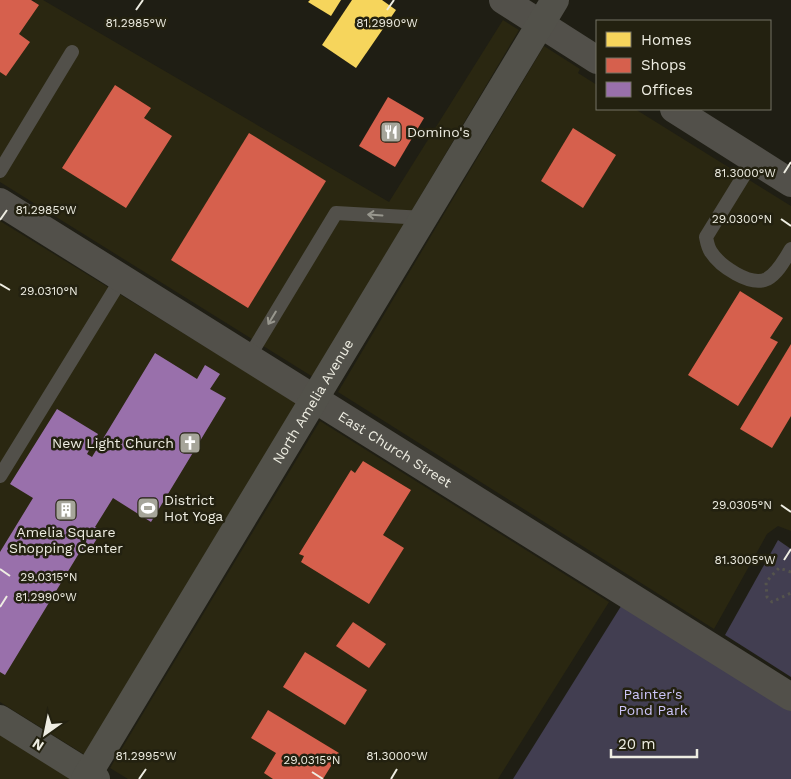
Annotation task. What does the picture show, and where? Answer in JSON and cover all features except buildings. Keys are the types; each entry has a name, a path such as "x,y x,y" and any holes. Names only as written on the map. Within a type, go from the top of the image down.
{"main road":[{"name":"North Amelia Avenue","path":"90,777 555,0"},
{"path":"0,719 90,777"}],"street":[{"path":"503,0 596,59"},
{"path":"676,110 791,183"},
{"name":"East Church Street","path":"0,202 791,697"}],"lane":[{"path":"0,171 72,52"},
{"path":"754,159 706,238 710,252 723,265 751,281 766,279 779,268 791,248"},
{"path":"249,357 336,213 424,218"},
{"path":"0,476 122,278"}],"path":[{"path":"791,572 779,568 766,582 767,597 772,602 791,593"}],"shaded area":[{"path":"35,0 43,0 389,202 503,20 519,30 313,377 0,182 0,60"},
{"path":"544,46 580,69 578,73 596,84 596,110 637,110 791,206 791,531 778,526 767,534 714,629 338,392"},
{"path":"0,221 299,404 85,755 0,702"},
{"path":"320,421 609,602 498,779 128,779 110,768"},
{"path":"0,719 85,779 0,779"}],"green space":[{"path":"778,540 791,549 791,677 725,635"},
{"name":"Painter's Pond Park","path":"628,595 791,697 791,779 513,779"}],"place":[{"name":"Domino's","path":"391,132"},
{"name":"New Light Church","path":"190,443"},
{"name":"District Hot Yoga","path":"148,508"},
{"name":"Amelia Square Shopping Center","path":"66,510"}]}
